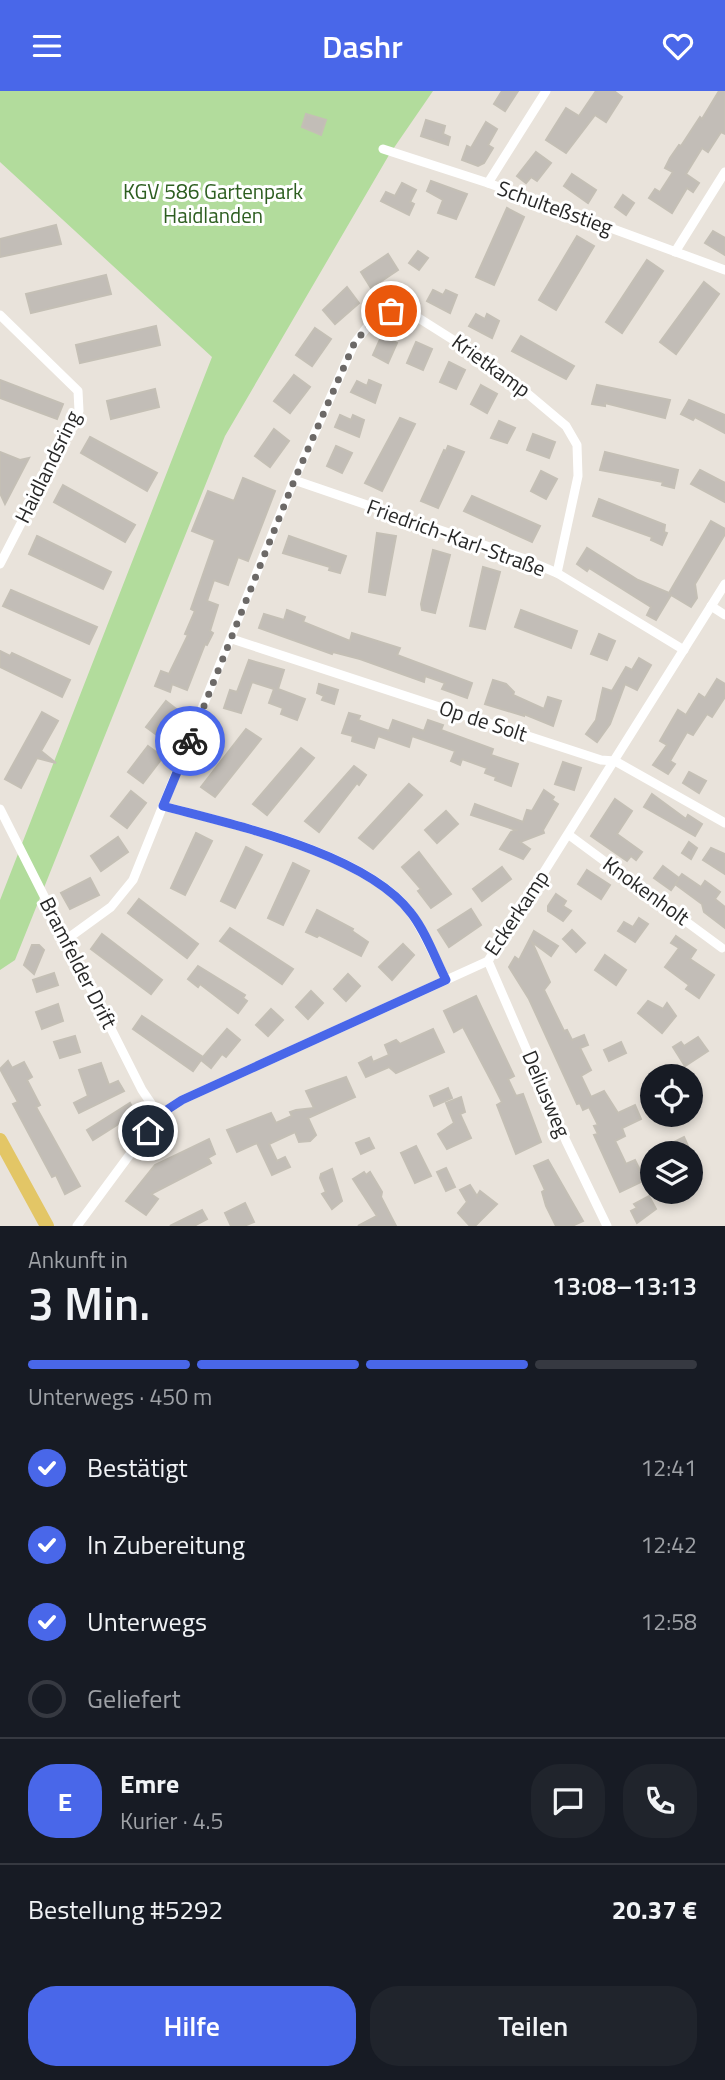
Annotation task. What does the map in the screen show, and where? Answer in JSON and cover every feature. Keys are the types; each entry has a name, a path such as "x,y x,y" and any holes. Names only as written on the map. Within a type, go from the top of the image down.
{"main road":[{"path":"0,1140 47,1226"}],"street":[{"path":"488,183 546,91"},
{"name":"Schulteßstieg","path":"383,149 488,183 725,270"},
{"path":"675,252 725,172"},
{"name":"Krietkamp","path":"66,939 123,895 133,880 294,481 354,344 374,318 391,311 409,313 458,340 532,394 566,426 577,445 578,476 557,573"},
{"name":"Haidlandsring","path":"0,314 78,391 79,411 0,565"},
{"name":"Friedrich-Karl-Straße","path":"294,481 522,558 557,573 684,650"},
{"name":"Eckerkamp","path":"77,1226 159,1115 182,1100 488,961 725,584"},
{"path":"711,606 725,615"},
{"name":"Op de Solt","path":"232,639 601,760 615,761 725,823"},
{"path":"163,806 318,853 370,876 412,913 446,980"},
{"name":"Bramfelder Drift","path":"0,809 142,1090 159,1115"},
{"name":"Knokenholt","path":"569,835 722,948"},
{"name":"Deliusweg","path":"488,961 566,1141 607,1226"}],"green space":[{"name":"KGV 586 Gartenpark Haidlanden","path":"0,91 433,91 389,155 225,436 15,960 0,970 0,900 212,357 0,162"}],"building":[{"path":"502,91 518,91 505,111 494,104"},
{"path":"596,91 614,91 622,97 606,122 595,115 566,153 546,140 566,108 579,116"},
{"path":"719,91 725,91 725,134 721,132 708,152 702,148 686,174 699,183 693,192 687,188 672,213 649,198 655,189 660,192 673,172 665,168 670,158 700,117 702,119"},
{"path":"306,114 326,120 321,135 302,127"},
{"path":"426,120 445,126 443,134 450,137 448,145 421,136"},
{"path":"486,122 497,129 488,145 493,148 484,163 478,166 462,160 467,146 471,148"},
{"path":"536,152 551,163 537,181 531,177 526,183 517,176"},
{"path":"572,174 596,190 588,203 564,186"},
{"path":"431,181 467,194 456,219 438,213 443,200 427,191"},
{"path":"402,183 416,190 410,202 414,204 409,215 381,201 386,192 395,196"},
{"path":"623,195 634,203 626,215 615,207"},
{"path":"507,208 524,217 494,285 476,277"},
{"path":"56,225 61,244 0,257 0,239"},
{"path":"713,231 725,238 725,255 705,243"},
{"path":"577,236 594,246 556,310 539,300"},
{"path":"418,251 428,258 419,270 409,263"},
{"path":"388,254 398,270 371,288 361,272"},
{"path":"647,260 663,271 622,333 606,322"},
{"path":"106,275 111,294 31,313 26,294"},
{"path":"704,282 719,294 676,354 660,342"},
{"path":"347,287 359,303 335,324 323,310"},
{"path":"433,290 443,295 446,290 457,295 450,313 427,301"},
{"path":"476,314 485,319 487,314 499,321 492,338 469,326"},
{"path":"156,326 160,345 80,363 76,345"},
{"path":"315,328 331,339 312,366 296,355"},
{"path":"382,335 397,343 388,363 373,355"},
{"path":"521,336 574,366 566,379 512,351"},
{"path":"416,342 432,349 423,370 407,363"},
{"path":"449,362 465,370 456,389 440,382"},
{"path":"294,375 310,387 290,413 274,401"},
{"path":"0,380 63,404 57,419 0,398"},
{"path":"369,380 381,385 375,403 351,392 357,381 367,386"},
{"path":"481,385 497,394 487,413 471,404"},
{"path":"597,385 670,400 665,418 605,403 605,406 592,404"},
{"path":"155,389 159,407 111,419 107,401"},
{"path":"689,400 725,415 725,433 695,417 693,420 681,414"},
{"path":"340,415 351,420 353,415 364,420 359,437 335,427"},
{"path":"400,418 415,424 382,491 365,483"},
{"path":"499,421 515,428 507,443 491,438"},
{"path":"274,429 289,441 270,467 255,456"},
{"path":"533,434 555,442 549,458 527,450"},
{"path":"90,437 157,473 147,491 81,453"},
{"path":"336,446 352,453 342,473 327,466"},
{"path":"448,446 464,452 438,508 421,501"},
{"path":"0,452 20,460 29,458 5,504 0,493"},
{"path":"605,452 678,470 674,488 662,485 663,482 600,470"},
{"path":"700,470 725,483 725,502 691,484"},
{"path":"541,471 557,479 546,499 531,491"},
{"path":"243,478 275,491 248,561 238,557 228,585 214,580 207,601 218,605 210,631 213,633 207,645 205,644 187,690 172,684 170,692 155,686 161,671 169,674 188,635 185,634 195,611 191,609 215,540 192,531 208,491 234,501"},
{"path":"63,485 135,525 125,542 54,502"},
{"path":"472,496 540,526 532,542 464,511"},
{"path":"599,499 665,525 664,532 667,533 662,545 651,540 652,537 593,516"},
{"path":"711,521 725,529 725,534 695,584 697,598 691,607 671,595 656,620 647,615 651,607 589,568 587,571 577,564 587,548 638,580 669,593"},
{"path":"377,533 396,536 385,595 369,592"},
{"path":"37,536 111,572 103,589 29,554"},
{"path":"289,536 346,556 340,573 329,570 330,567 283,553"},
{"path":"433,550 450,555 435,613 422,610 421,604"},
{"path":"483,567 500,572 485,629 470,626"},
{"path":"11,590 97,627 89,644 3,606"},
{"path":"287,610 305,617 303,622 350,641 352,633 400,648 397,655 472,683 467,698 442,689 445,683 425,676 424,682 259,628 264,614 284,620"},
{"path":"521,610 577,631 571,648 515,627"},
{"path":"599,634 615,641 607,660 591,654"},
{"path":"0,651 10,656 12,653 70,680 62,697 0,667"},
{"path":"639,658 651,665 637,690 625,684 610,724 597,742 586,734 596,720 603,688 612,691 626,667 632,670"},
{"path":"249,660 284,670 278,689 305,699 297,720 281,714 283,708 269,703 274,689 252,682 241,713 224,708 230,690 237,692"},
{"path":"717,679 725,684 725,697 712,717 707,714 693,735 687,732 670,761 675,764 668,774 653,765 667,745 660,741 678,710 686,715 699,694 705,698"},
{"path":"493,680 506,684 514,692 513,695 544,709 548,697 561,701 553,726 524,714 485,704"},
{"path":"319,684 338,690 334,704 322,700 324,696 317,693"},
{"path":"166,701 180,712 161,738 146,727"},
{"path":"42,712 58,721 41,751 56,763 37,758 21,788 5,779"},
{"path":"349,713 360,716 358,720 389,731 393,720 424,731 428,720 443,725 441,730 493,749 491,755 518,764 511,786 485,773 487,768 462,759 460,765 451,761 455,751 412,736 409,747 378,736 374,748 352,741 353,736 342,733"},
{"path":"246,729 261,739 215,797 201,787"},
{"path":"148,746 163,757 143,783 128,772"},
{"path":"301,748 314,758 267,815 253,804"},
{"path":"563,762 581,768 574,790 555,784"},
{"path":"354,766 366,775 319,832 305,821"},
{"path":"689,772 706,781 699,793 683,783"},
{"path":"409,784 422,795 373,849 359,838"},
{"path":"544,790 554,797 552,800 558,804 543,830 544,833 520,842 530,849 523,859 500,849 511,832 516,830 471,815 475,804 523,822 527,810 532,811"},
{"path":"131,791 146,803 127,828 111,816"},
{"path":"652,794 686,819 688,815 702,824 695,836 644,807"},
{"path":"615,799 632,811 617,834 642,852 636,860 631,856 627,861 591,836"},
{"path":"446,811 458,824 437,843 425,830"},
{"path":"196,833 212,841 185,895 171,888"},
{"path":"118,837 128,852 101,871 91,856"},
{"path":"689,842 697,848 691,859 682,853"},
{"path":"246,847 262,855 235,908 221,901"},
{"path":"711,848 725,854 725,874 703,860"},
{"path":"419,852 451,894 431,908 418,891 421,889 402,867"},
{"path":"293,863 309,871 283,925 268,918"},
{"path":"663,866 679,878 682,874 701,887 705,881 720,892 715,899 725,907 725,928 704,912 702,904 675,884 671,890 654,878"},
{"path":"502,867 511,879 482,901 473,889"},
{"path":"587,870 610,885 601,899 578,884"},
{"path":"90,878 99,895 70,909 61,893"},
{"path":"556,894 566,901 563,906 571,911 563,921 548,911 548,906"},
{"path":"139,899 198,944 187,958 128,913"},
{"path":"471,909 481,925 449,947 438,930"},
{"path":"317,910 353,929 352,931 368,942 361,956 319,935 317,937 306,932"},
{"path":"639,918 648,924 635,942 618,931 624,922 633,927"},
{"path":"230,928 293,969 282,984 220,941"},
{"path":"572,930 585,943 576,952 563,939"},
{"path":"534,931 558,946 551,956 532,942 550,982 544,990 564,1031 567,1030 572,1040 584,1035 588,1045 580,1048 591,1070 581,1076 591,1097 604,1091 618,1113 635,1105 640,1119 622,1128 625,1136 615,1141 626,1164 635,1160 640,1170 640,1182 620,1192 594,1135 598,1134 594,1126 598,1125 589,1107 583,1110 580,1103 577,1104 529,999 509,967 515,957 519,960"},
{"path":"102,934 162,980 151,994 91,949"},
{"path":"676,936 696,950 690,959 714,975 699,998 686,989 689,985 665,967 679,948 671,943"},
{"path":"403,944 414,955 392,980 379,967"},
{"path":"32,945 39,945 44,950 34,974 24,965"},
{"path":"605,955 626,970 616,985 595,970"},
{"path":"198,966 245,995 243,998 247,1001 238,1013 200,984 198,987 188,979"},
{"path":"54,973 58,985 37,992 33,980"},
{"path":"348,974 360,986 346,1001 334,989"},
{"path":"311,991 323,1003 308,1019 296,1007"},
{"path":"476,996 514,1076 508,1079 516,1096 523,1094 541,1142 516,1154 497,1105 502,1102 494,1086 463,1027 454,1032 444,1011"},
{"path":"648,1001 663,1009 667,1003 676,1016 662,1033 638,1013"},
{"path":"58,1004 63,1021 42,1029 36,1012"},
{"path":"271,1009 283,1020 268,1036 256,1025"},
{"path":"142,1016 203,1057 227,1029 240,1040 226,1057 222,1054 211,1068 201,1060 193,1071 133,1029"},
{"path":"433,1029 444,1052 396,1073 389,1067 366,1077 359,1063 371,1057 373,1062 389,1055 385,1045 396,1040 400,1044"},
{"path":"75,1036 80,1052 60,1058 54,1042"},
{"path":"698,1037 708,1051 684,1064 673,1047 681,1042 684,1046"},
{"path":"621,1042 626,1053 609,1061 604,1050"},
{"path":"8,1061 12,1068 24,1062 32,1077 27,1080 40,1105 36,1107 80,1186 65,1194 56,1175 52,1177 13,1104 18,1102 0,1069"},
{"path":"101,1063 109,1085 118,1081 124,1091 79,1113 74,1103 88,1096 79,1070"},
{"path":"346,1077 355,1097 308,1118 316,1135 310,1141 299,1142 295,1132 269,1144 277,1161 285,1157 290,1167 272,1175 257,1143 237,1152 227,1130 271,1113 276,1123 292,1116 290,1112 314,1108 306,1091"},
{"path":"448,1088 452,1098 434,1106 430,1096"},
{"path":"461,1097 465,1112 460,1114 471,1138 447,1149 438,1134 454,1123 446,1103"},
{"path":"130,1103 136,1113 93,1140 87,1130"},
{"path":"369,1138 374,1148 361,1154 356,1143"},
{"path":"209,1139 215,1154 208,1158 211,1163 151,1194 158,1199 146,1215 126,1201 155,1165"},
{"path":"416,1146 431,1176 415,1183 401,1153"},
{"path":"548,1160 583,1221 572,1226 556,1226 546,1206 542,1192 545,1190 534,1166"},
{"path":"446,1168 455,1187 446,1191 437,1172"},
{"path":"332,1169 342,1201 332,1209 322,1194 326,1192 320,1178 321,1174"},
{"path":"364,1172 366,1175 370,1172 382,1192 381,1197 396,1226 358,1226 377,1216 353,1179"},
{"path":"470,1185 477,1196 480,1191 497,1204 475,1226 470,1226 458,1213 467,1202 460,1190"},
{"path":"640,1201 640,1204 653,1204 656,1209 637,1223 631,1211 637,1208 634,1204"},
{"path":"245,1203 254,1222 244,1226 231,1226 225,1213"},
{"path":"202,1210 207,1219 194,1226 170,1226"}],"way so far":[{"path":"190,741 262,557 354,344 374,318 391,311"}],"route":[{"path":"148,1131 159,1115 182,1100 446,980 412,913 370,876 318,853 163,806 190,741"}]}
